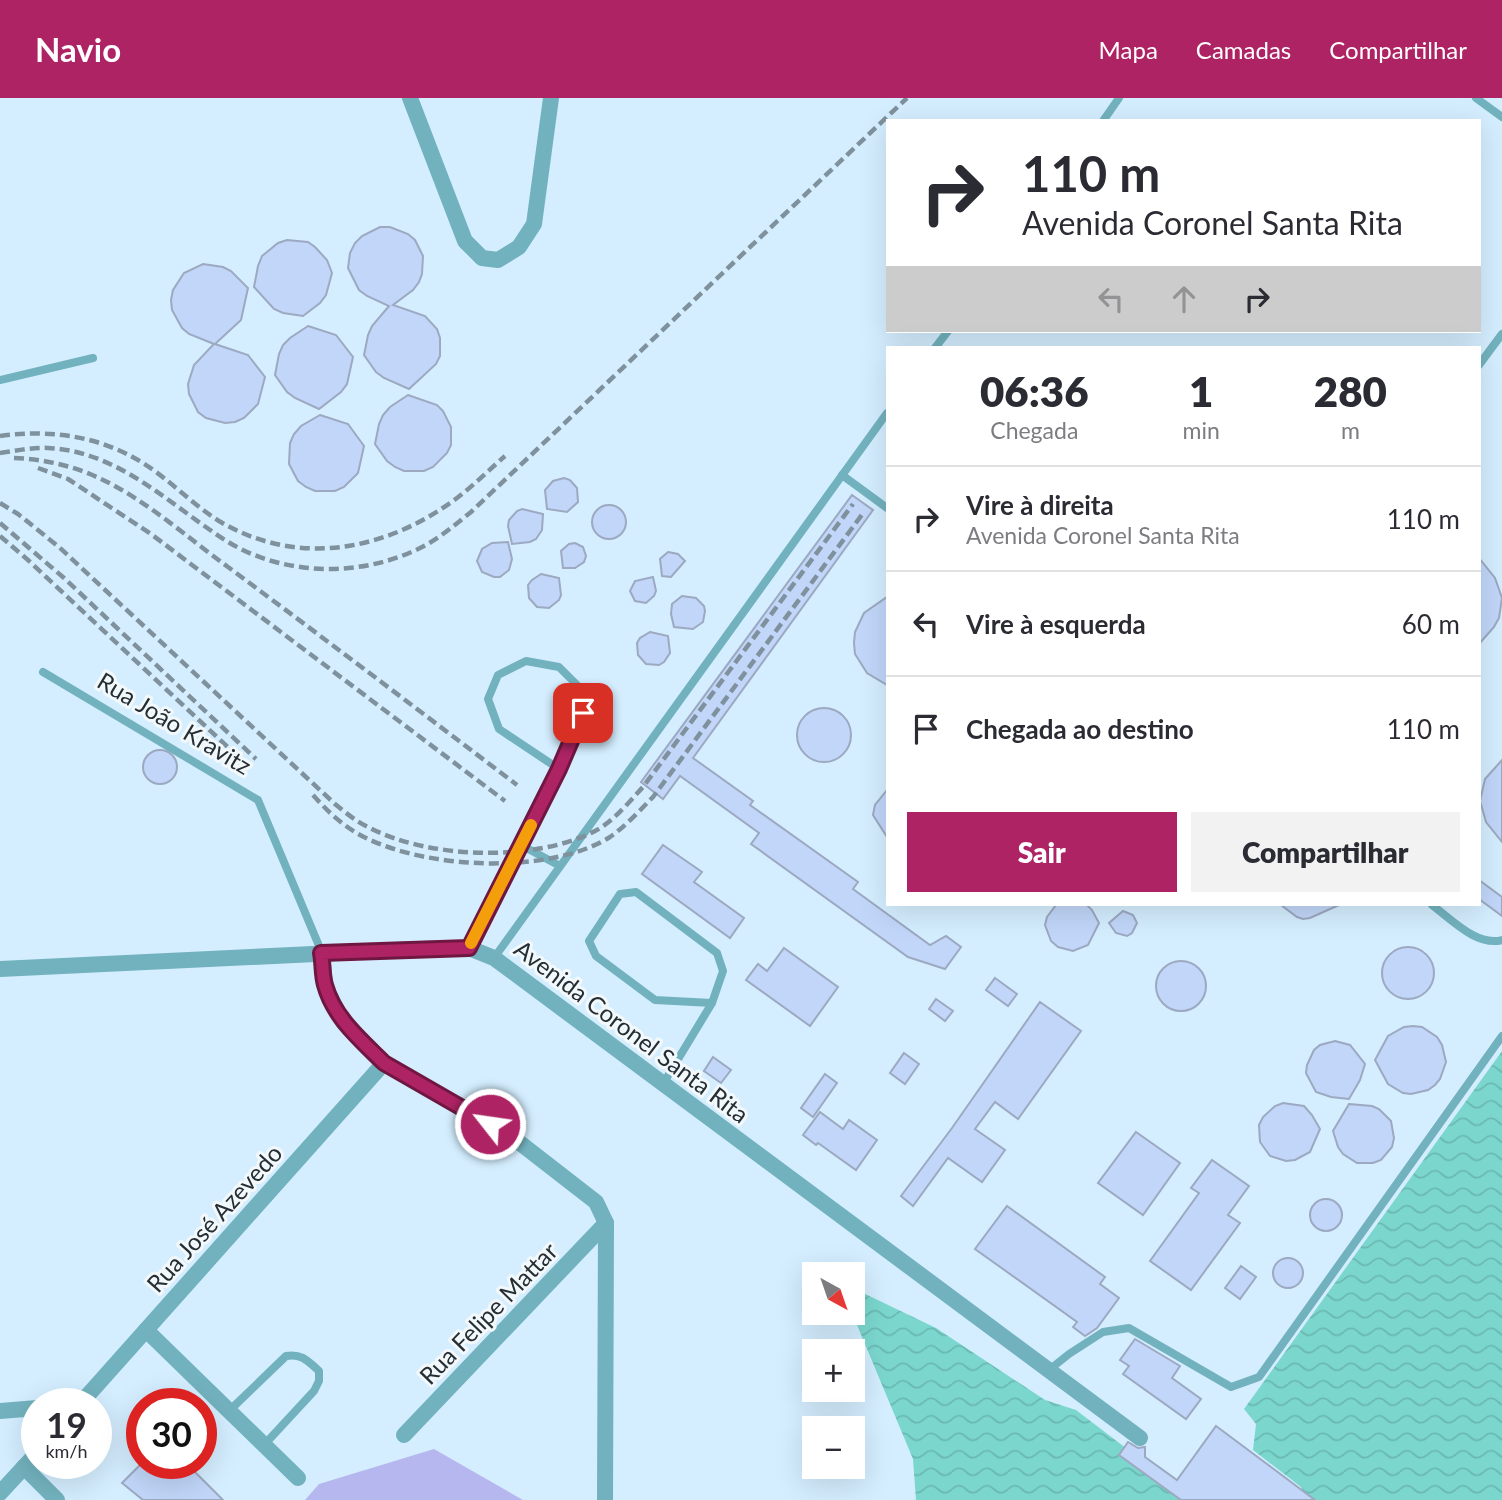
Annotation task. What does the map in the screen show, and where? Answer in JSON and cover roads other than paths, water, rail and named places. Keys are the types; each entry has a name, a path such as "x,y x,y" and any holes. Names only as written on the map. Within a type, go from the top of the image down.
{"street":[{"path":"410,98 465,241 482,258 498,260 519,247 534,224 551,98"},
{"name":"Avenida Coronel Santa Rita","path":"0,969 469,948 494,958 1140,1438"},
{"name":"Rua João Kravitz","path":"321,953 325,986 343,1022 384,1063 511,1136 596,1202 606,1223"},
{"name":"Rua José Azevedo","path":"94,1388 384,1063"},
{"path":"605,1500 606,1223"},
{"name":"Rua Felipe Mattar","path":"404,1435 606,1223"},
{"path":"146,1330 298,1478"},
{"path":"0,1411 21,1409"},
{"path":"0,1493 21,1470"},
{"path":"36,1479 57,1500"}],"lane":[{"path":"1104,119 1119,98"},
{"path":"1476,98 1502,117"},
{"path":"1481,362 1502,334"},
{"path":"0,380 93,358"},
{"path":"494,958 886,414"},
{"path":"842,475 886,507"},
{"path":"469,948 559,769 583,713 579,687 559,667 526,661 498,675 488,699 499,729 559,769"},
{"name":"Rua João Kravitz","path":"43,672 258,800 321,953"},
{"path":"521,845 561,866"},
{"path":"663,1084 712,1003 723,971 717,953 636,892 620,894 589,941 596,956 655,1000 712,1003"},
{"path":"1433,906 1475,937 1494,942 1502,940"},
{"path":"1049,1370 1103,1332 1129,1328 1231,1387 1258,1377 1502,1036"},
{"path":"229,1411 286,1356 296,1354 319,1371 314,1391 264,1445"}],"water":[{"path":"1502,1051 1502,1500 1308,1500 1301,1487 1253,1450 1256,1424 1244,1409"},
{"path":"865,1294 936,1328 1045,1400 1076,1410 1194,1500 916,1500 913,1459 857,1325 865,1325"}],"railway":[{"path":"0,453 48,448 73,451 97,459 142,482 225,540 272,561 297,567 350,568 400,556 424,546 471,512 907,98"},
{"path":"0,436 56,434 110,446 143,463 219,521 249,536 280,545 310,548 341,547 401,531 457,498 505,456"},
{"path":"14,458 48,462 80,470 134,498 517,785"},
{"path":"38,468 68,479 151,534 505,801"},
{"path":"0,503 59,547 352,817 394,838 422,846 482,853 543,848 571,841 595,831 615,817 643,787 853,504"},
{"path":"313,795 337,819 366,838 422,856 455,861 523,862 555,858 585,849 610,837 653,797 864,512"},
{"path":"0,523 64,578 256,759"},
{"path":"0,536 249,767"}]}
